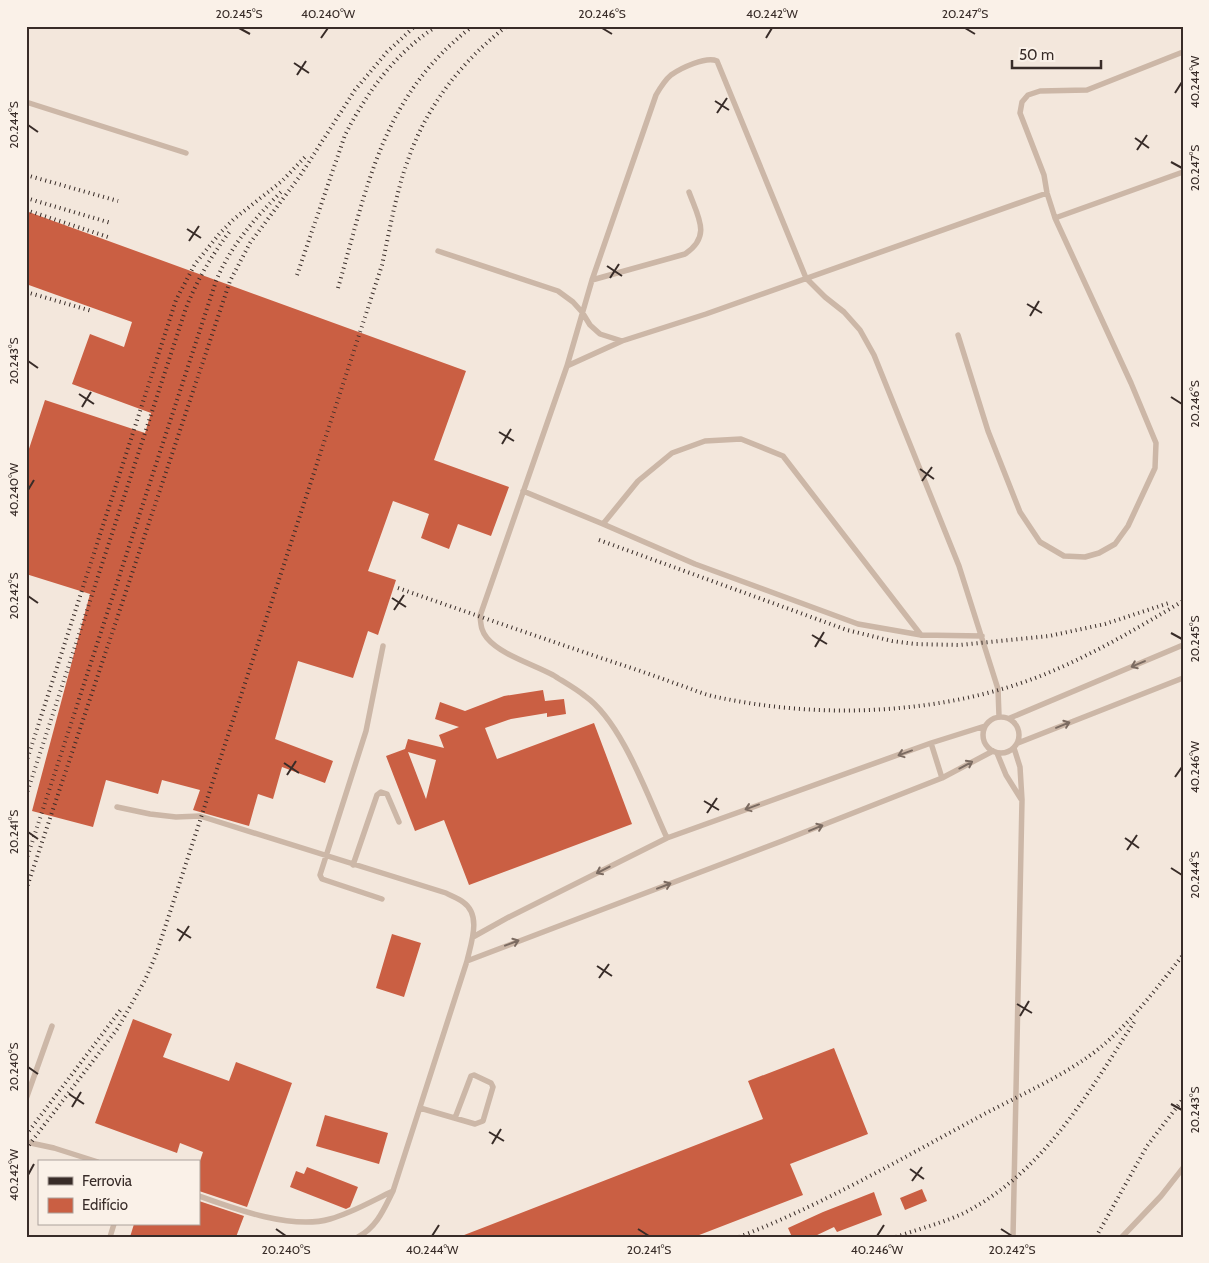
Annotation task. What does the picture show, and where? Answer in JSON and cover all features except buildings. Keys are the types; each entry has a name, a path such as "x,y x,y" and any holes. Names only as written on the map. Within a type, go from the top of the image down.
{"lane":[{"path":"958,335 988,431 1020,512 1040,542 1064,556 1085,557 1099,553 1114,544 1128,526 1154,468 1156,443 1131,383 1055,218 1047,193 1044,175 1020,113 1022,102 1028,95 1040,91 1087,90 1183,52"},
{"path":"667,838 631,757 610,722 587,697 553,675 501,650 488,639 481,629 480,613 567,366 592,280 656,94 670,76 684,68 710,59 714,59 718,63 806,278 824,297 844,312 860,330 874,355 959,566 998,689 999,716"},
{"path":"26,102 186,153"},
{"path":"1055,218 1183,172"},
{"path":"592,280 685,254 695,247 701,236 700,221 689,192"},
{"path":"567,366 622,341 706,314 1047,193"},
{"path":"438,251 558,292 573,302 582,312 590,326 600,334 622,341"},
{"path":"603,524 638,481 672,453 705,441 741,439 783,456 920,635"},
{"path":"523,490 695,564 858,624 920,635 982,636"},
{"path":"1022,800 1006,775 995,752 988,747 983,737 988,721 999,716 1010,718 1183,645"},
{"path":"382,899 322,879 320,875 366,731 383,646"},
{"path":"467,961 942,778 995,752 1009,751 1016,746 1183,678"},
{"path":"1010,718 1018,727 1020,738 1016,746 1020,766 1022,800 1012,1237"},
{"path":"473,937 667,838 985,726"},
{"path":"931,744 942,778"},
{"path":"354,865 377,795 381,792 386,794 399,822"},
{"path":"117,807 150,814 200,816 446,893 464,902 472,910 473,937 467,961 393,1191 379,1220 358,1237"},
{"path":"26,1099 52,1026"},
{"path":"420,1108 475,1124 483,1121 493,1087 491,1083 474,1075 471,1076 455,1118"},
{"path":"26,1142 54,1148 92,1160"},
{"path":"1122,1237 1161,1196 1183,1168"},
{"path":"200,1196 280,1221 310,1222 329,1220 393,1191"}],"railway":[{"path":"26,890 230,281 250,243 300,176 355,90 387,52 415,26"},
{"path":"297,275 345,135 363,103 384,74 408,48 437,26"},
{"path":"338,288 370,178 398,112 418,82 442,53 473,26"},
{"path":"26,1149 118,1028 145,980 156,955 382,265 404,170 426,119 449,84 476,53 507,26"},
{"path":"26,763 176,300 195,264 220,233 234,219 282,181 307,155"},
{"path":"26,175 118,201"},
{"path":"26,861 216,281 236,244 283,190"},
{"path":"26,198 111,223"},
{"path":"26,210 108,237"},
{"path":"26,796 186,308 205,268 230,231"},
{"path":"26,292 92,311"},
{"path":"599,540 847,630 892,641 915,644 959,645 1049,636 1105,624 1169,603"},
{"path":"398,588 708,695 753,704 837,710 879,710 922,706 964,699 1004,688 1043,675 1079,659 1183,601"},
{"path":"739,1237 800,1211 860,1181 1053,1079 1082,1061 1108,1041 1131,1018 1183,955"},
{"path":"26,1135 122,1008"},
{"path":"896,1237 964,1213 992,1196 1018,1176 1041,1153 1082,1102 1136,1019"},
{"path":"1096,1237 1147,1146 1183,1099"}]}
